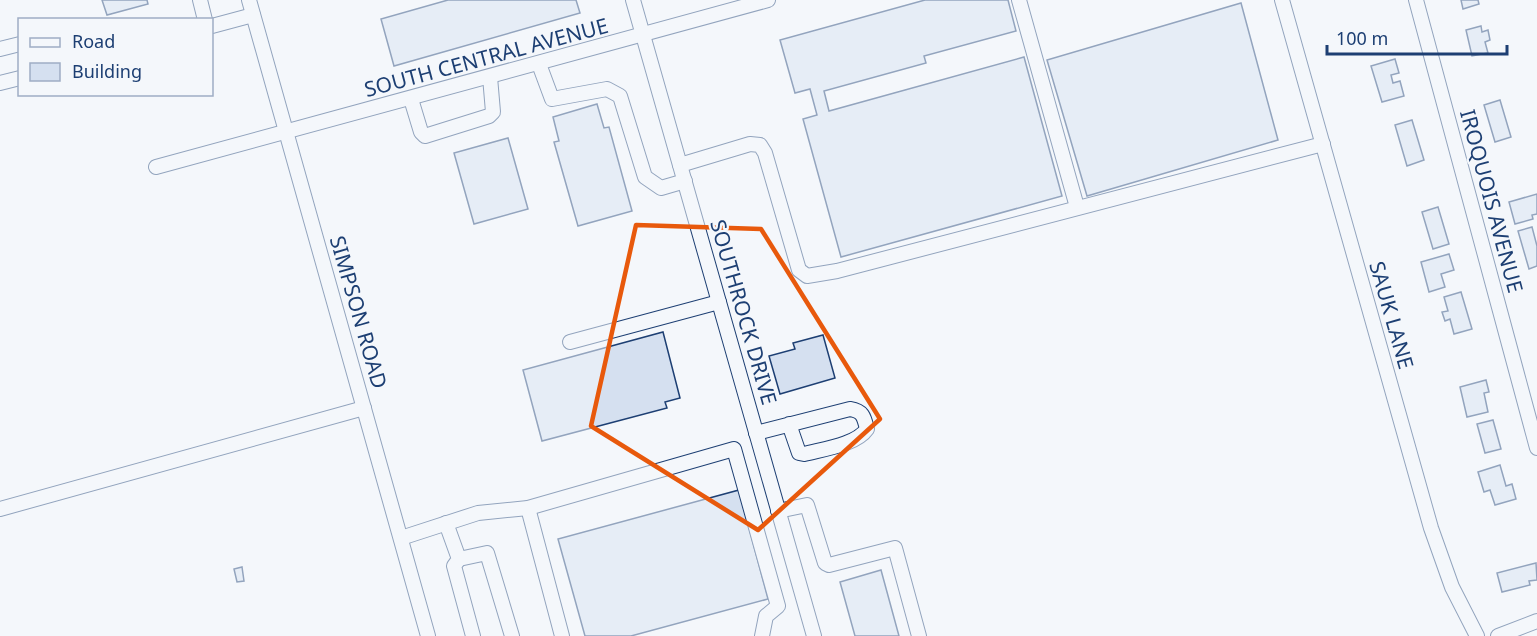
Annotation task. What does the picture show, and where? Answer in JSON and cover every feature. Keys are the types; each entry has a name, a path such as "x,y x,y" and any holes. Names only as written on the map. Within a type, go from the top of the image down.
{"street":[{"path":"200,0 204,18"},
{"name":"SIMPSON ROAD","path":"249,0 428,636"},
{"name":"SOUTHROCK DRIVE","path":"633,0 814,636"},
{"name":"SOUTH CENTRAL AVENUE","path":"156,167 643,36 743,3 768,0"},
{"path":"1019,0 1077,207"},
{"name":"SAUK LANE","path":"1282,0 1431,528 1452,587 1477,636"},
{"name":"IROQUOIS AVENUE","path":"1416,0 1537,448"},
{"path":"213,26 253,15"},
{"path":"0,49 18,44"},
{"path":"539,64 552,99 607,89 620,96 645,177 661,188 685,182"},
{"path":"411,99 421,132 426,136 489,116 493,112 490,77"},
{"path":"0,83 18,78"},
{"path":"680,165 750,144 760,145 765,153 799,270 807,276 837,271 1323,144"},
{"path":"570,342 719,302"},
{"path":"0,509 364,408"},
{"path":"756,433 789,424 850,408 858,410 863,415 867,429 862,436 854,440 804,454 799,453 795,446 789,424"},
{"path":"401,538 478,513 528,508 734,449 778,606 766,616 762,636"},
{"path":"778,511 807,505 825,563 828,565 895,548 919,636"},
{"path":"528,508 562,636"},
{"path":"446,523 459,559"},
{"path":"473,636 454,566 459,559 487,554 512,636"},
{"path":"1498,636 1537,621"}],"highlighted area":[{"path":"636,225 761,229 880,419 758,530 591,426"}],"building":[{"path":"102,0 147,0 148,4 107,15"},
{"path":"448,0 576,0 580,13 394,66 381,19"},
{"path":"925,0 1008,0 1016,31 924,56 926,63 824,91 829,111 1024,57 1062,196 841,257 803,119 817,115 810,89 795,93 780,40"},
{"path":"1461,0 1478,0 1479,4 1463,9"},
{"path":"1241,3 1278,140 1087,196 1047,60"},
{"path":"1481,26 1482,32 1488,30 1490,40 1485,42 1488,53 1472,56 1466,30"},
{"path":"1395,59 1399,73 1391,75 1393,83 1400,81 1404,96 1382,102 1371,66"},
{"path":"1500,100 1511,137 1495,142 1484,105"},
{"path":"597,104 604,128 609,127 632,211 578,226 554,142 559,141 553,117"},
{"path":"1412,120 1424,160 1407,166 1395,125"},
{"path":"508,138 528,209 474,224 454,153"},
{"path":"1537,194 1537,214 1532,215 1533,219 1515,224 1509,202"},
{"path":"1438,207 1449,244 1433,249 1422,212"},
{"path":"1532,227 1537,246 1537,266 1529,269 1518,231"},
{"path":"1449,254 1454,270 1441,274 1445,287 1429,292 1421,262"},
{"path":"1461,292 1472,329 1454,334 1450,319 1445,321 1442,312 1448,311 1444,297"},
{"path":"663,332 680,398 665,402 667,408 542,441 523,370"},
{"path":"823,335 835,378 780,394 769,356 795,349 793,343"},
{"path":"1486,380 1489,392 1484,393 1488,412 1467,417 1460,387"},
{"path":"1493,420 1501,449 1485,453 1477,424"},
{"path":"1500,465 1506,486 1512,484 1516,499 1495,505 1490,490 1484,492 1478,472"},
{"path":"739,490 768,599 631,636 585,636 558,539"},
{"path":"1536,563 1537,580 1529,581 1530,585 1502,592 1497,573"},
{"path":"242,567 244,581 237,582 234,569"},
{"path":"881,570 899,636 855,636 840,582"}]}
